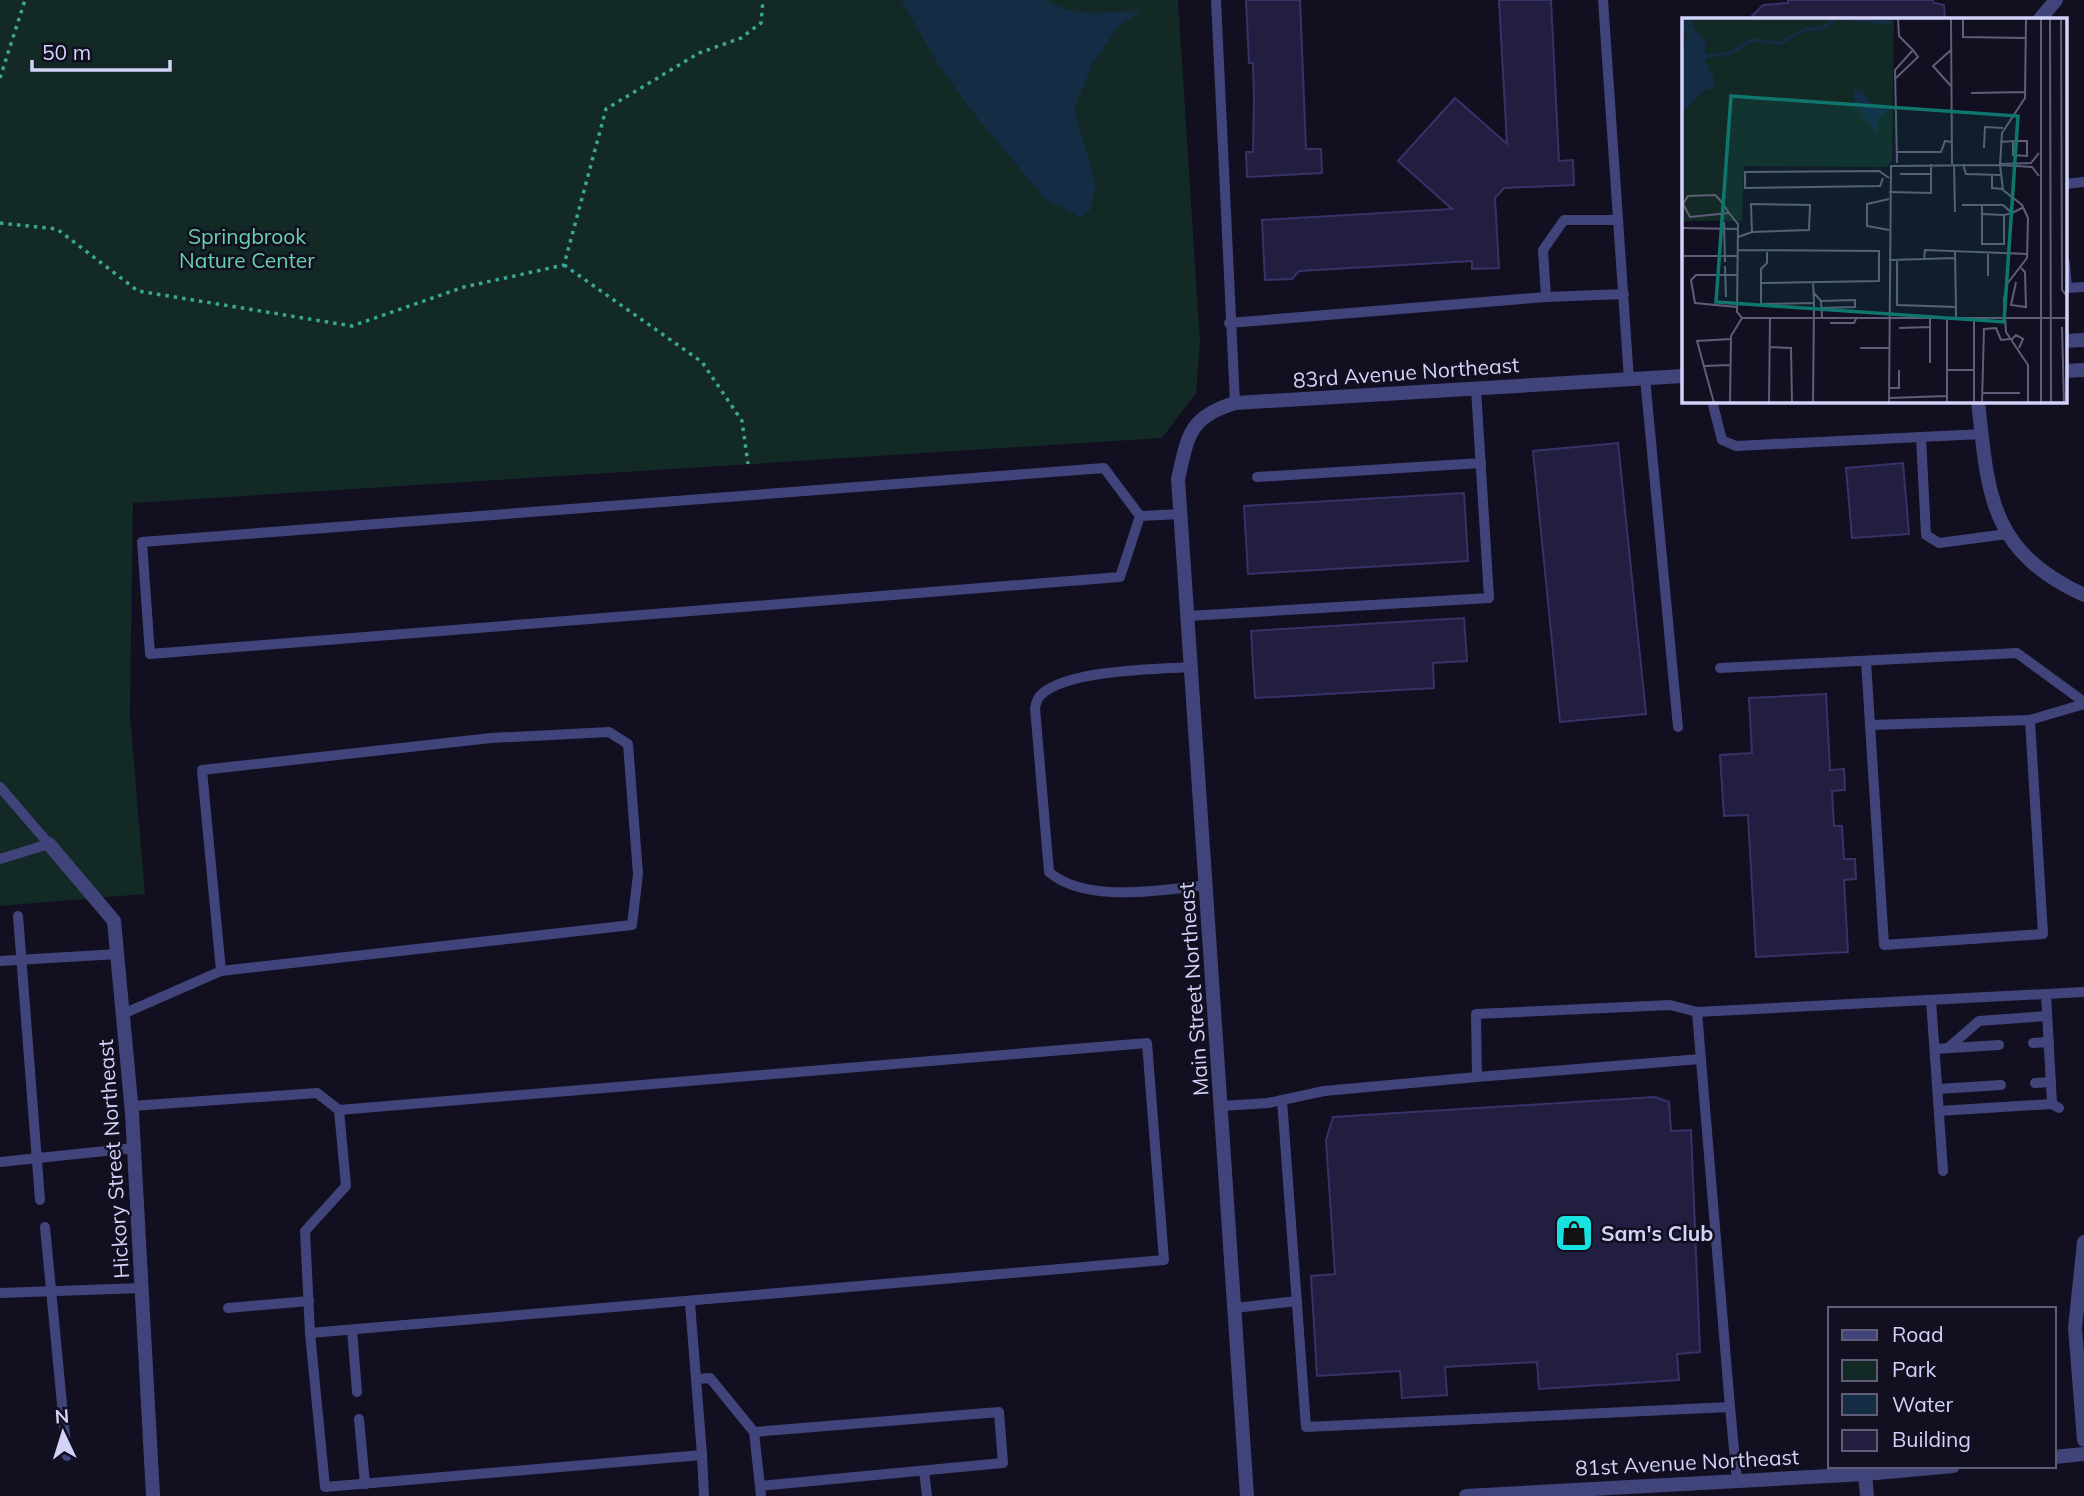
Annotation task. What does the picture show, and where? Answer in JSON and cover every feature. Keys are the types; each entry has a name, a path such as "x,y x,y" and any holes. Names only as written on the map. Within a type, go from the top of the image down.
{"street":[{"path":"2041,18 2056,0"},
{"path":"2066,341 2084,340"},
{"path":"2066,371 2084,370"},
{"name":"83rd Avenue Northeast","path":"1178,479 1194,424 1210,410 1235,403 1682,376"},
{"path":"1978,402 1990,492 2007,534 2029,561 2057,582 2084,594"},
{"name":"Main Street Northeast","path":"1178,479 1248,1496"},
{"name":"Hickory Street Northeast","path":"49,844 114,921 132,1106 153,1496"},
{"path":"2084,1241 2075,1328 2084,1440"},
{"path":"2056,1457 2084,1454"},
{"name":"81st Avenue Northeast","path":"1466,1496 1674,1490 1737,1481 1931,1468"},
{"path":"1865,1474 1867,1496"}],"lane":[{"path":"1216,0 1229,323 1235,403"},
{"path":"1603,0 1629,380"},
{"path":"2066,184 2084,182"},
{"path":"1546,297 1543,250 1564,220 1618,220"},
{"path":"2066,288 2084,287"},
{"path":"1229,323 1546,297 1624,294"},
{"path":"1645,378 1678,727"},
{"path":"1188,616 1489,598 1476,389"},
{"path":"1712,402 1722,440 1737,446 1982,435"},
{"path":"1922,437 1926,535 1939,543 2007,534"},
{"path":"1257,477 1480,463"},
{"path":"1104,468 1140,516 1120,577 150,654 142,542 1104,468"},
{"path":"1140,516 1181,514"},
{"path":"1720,668 2017,653 2084,703"},
{"path":"1866,661 1884,945 2043,934 2030,720"},
{"path":"1192,667 1132,670 1061,682 1040,695 1035,708 1049,872 1083,890 1146,891 1207,885"},
{"path":"1870,726 2030,720 2084,703"},
{"path":"125,1013 221,971 632,925 638,874 628,744 609,732 491,738 202,770 221,971"},
{"path":"0,787 49,844 0,859"},
{"path":"18,916 40,1200"},
{"path":"0,961 118,954"},
{"path":"1476,1077 1476,1014 1670,1005 1697,1012 2084,992"},
{"path":"1939,1111 2055,1106 2046,994"},
{"path":"1931,1000 1943,1171"},
{"path":"1697,1012 1737,1481"},
{"path":"1948,1048 1979,1021 2048,1016"},
{"path":"2033,1043 2049,1042"},
{"path":"132,1106 317,1093 339,1110 1147,1043 1164,1260 690,1303 310,1333"},
{"path":"1935,1049 1999,1045"},
{"path":"1222,1106 1282,1100 1324,1091 1701,1059"},
{"path":"2035,1083 2051,1082"},
{"path":"1938,1088 2001,1085"},
{"path":"1282,1100 1306,1427 1730,1407"},
{"path":"339,1110 346,1186 305,1231 310,1333 325,1487 702,1455"},
{"path":"0,1162 134,1148"},
{"path":"45,1227 67,1456"},
{"path":"0,1293 142,1289"},
{"path":"228,1308 309,1301"},
{"path":"1235,1308 1297,1301"},
{"path":"690,1303 698,1379 704,1496"},
{"path":"352,1330 357,1392"},
{"path":"698,1379 710,1378 754,1432 761,1491 1003,1463 999,1412 754,1432"},
{"path":"359,1419 365,1484"},
{"path":"925,1471 928,1496"}],"path":[{"path":"0,78 25,0"},
{"path":"564,265 606,109 699,53 741,38 761,23 763,0"},
{"path":"0,223 57,229 138,291 352,326 464,288 564,265 702,362 742,421 748,464"}],"green space":[{"name":"Springbrook Nature Center","path":"0,0 1178,0 1200,342 1196,393 1162,438 133,503 130,715 145,894 0,906"}],"water":[{"path":"901,0 1044,0 1083,12 1142,12 1120,24 1093,63 1074,109 1096,185 1090,211 1081,217 1047,201 970,109 935,59"}],"building":[{"path":"1246,0 1300,0 1306,149 1321,149 1322,173 1247,177 1246,152 1253,152 1254,100"},
{"path":"1499,0 1551,0 1559,161 1573,160 1574,185 1504,188 1495,198 1499,268 1472,269 1472,261 1299,271 1292,279 1265,280 1262,220 1452,209 1398,161 1455,98 1507,144"},
{"path":"1788,0 1933,0 1934,3 1944,5 1945,18 1750,18 1763,5 1788,3"},
{"path":"1618,443 1646,714 1560,722 1533,451"},
{"path":"1903,463 1909,534 1852,538 1846,468"},
{"path":"1464,493 1468,561 1248,574 1244,506"},
{"path":"1464,618 1467,661 1433,663 1434,688 1255,698 1251,631"},
{"path":"1826,694 1830,770 1844,769 1845,790 1832,791 1834,826 1842,826 1844,859 1855,859 1856,879 1844,880 1848,952 1756,957 1748,815 1724,816 1720,755 1752,753 1749,698"},
{"path":"1655,1097 1669,1102 1671,1131 1691,1130 1700,1352 1677,1354 1679,1380 1539,1389 1537,1362 1445,1367 1447,1395 1402,1398 1400,1371 1317,1376 1311,1276 1335,1274 1326,1140 1333,1117"}],"place":[{"name":"Sam's Club","path":"1574,1233"}]}
